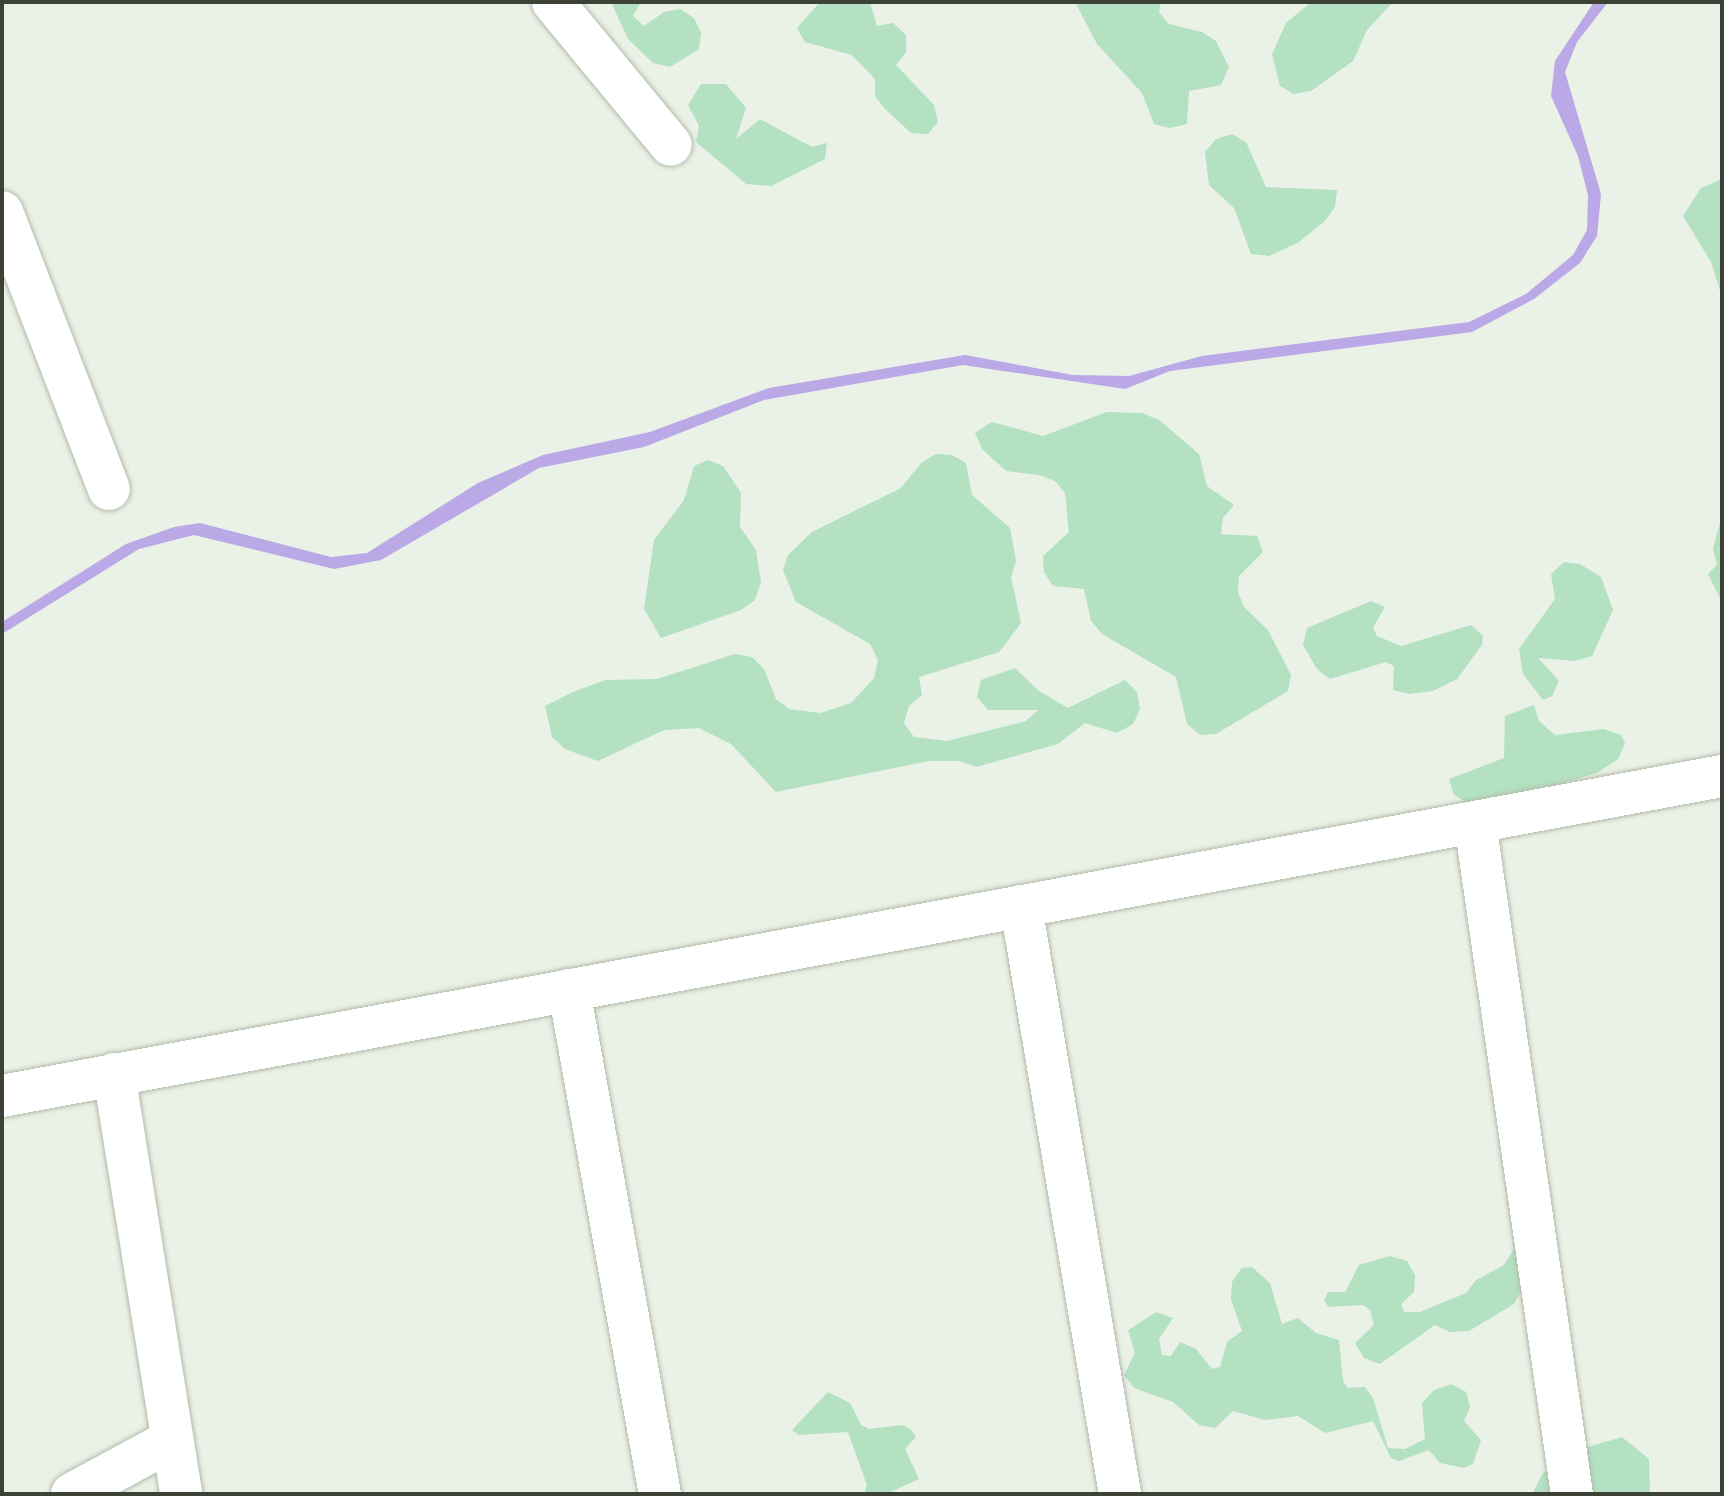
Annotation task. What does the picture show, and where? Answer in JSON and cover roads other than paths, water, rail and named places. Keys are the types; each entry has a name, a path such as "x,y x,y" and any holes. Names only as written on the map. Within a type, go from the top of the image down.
{"street":[{"path":"553,2 671,145"},
{"path":"2,212 109,489"},
{"path":"2,1096 1722,776"},
{"path":"1475,822 1572,1494"},
{"path":"1021,906 1120,1494"},
{"path":"569,990 660,1494"},
{"path":"114,1074 181,1494"},
{"path":"72,1494 172,1440"}]}
